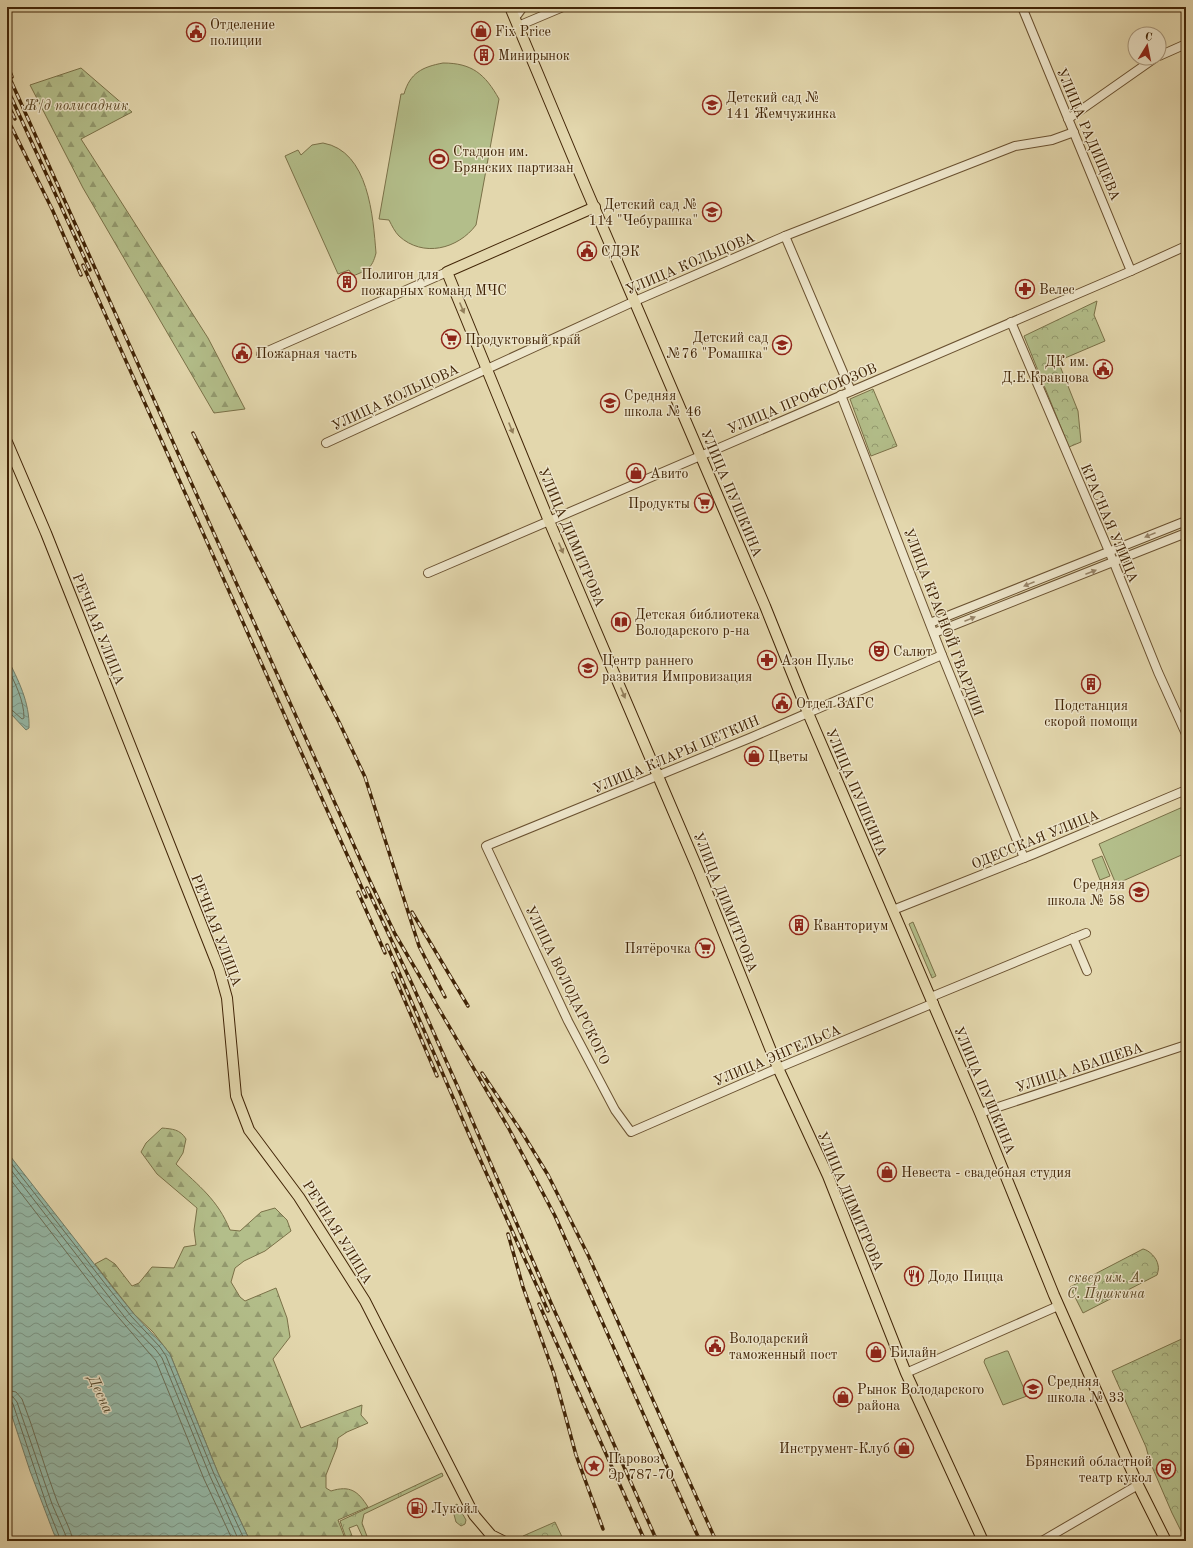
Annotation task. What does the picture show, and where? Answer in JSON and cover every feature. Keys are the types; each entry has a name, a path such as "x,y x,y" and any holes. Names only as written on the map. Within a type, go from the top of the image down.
{"main road":[{"name":"УЛИЦА ПУШКИНА","path":"510,7 767,611 808,713 980,1113 1058,1306 1138,1485 1166,1541"},
{"path":"447,272 595,207"},
{"name":"УЛИЦА ДИМИТРОВА","path":"447,272 549,521 701,877 778,1068 828,1176 906,1373 983,1541"},
{"name":"РЕЧНАЯ УЛИЦА","path":"7,442 46,533 219,969 228,998 236,1096 249,1130 299,1197 365,1301 474,1515 492,1538 503,1541"}],"street":[{"path":"517,22 523,7"},
{"path":"517,22 563,7"},
{"name":"УЛИЦА РАДИЩЕВА","path":"1022,7 1131,271"},
{"path":"1167,52 1186,44"},
{"path":"1068,118 1143,66"},
{"name":"УЛИЦА КОЛЬЦОВА","path":"326,443 635,301 785,236 1015,146 1052,140 1074,132"},
{"path":"785,236 851,391"},
{"name":"УЛИЦА ПРОФСОЮЗОВ","path":"428,572 1131,271 1186,246"},
{"path":"261,354 447,272"},
{"name":"КРАСНАЯ УЛИЦА","path":"1011,322 1114,563 1158,672 1186,734"},
{"name":"УЛИЦА КРАСНОЙ ГВАРДИИ","path":"841,395 942,655 1024,858"},
{"path":"930,623 1186,521"},
{"path":"934,634 1186,533"},
{"name":"УЛИЦА КЛАРЫ ЦЕТКИН","path":"486,846 808,713 942,655"},
{"name":"ОДЕССКАЯ УЛИЦА","path":"893,910 1024,858 1186,790"},
{"name":"УЛИЦА ВОЛОДАРСКОГО","path":"486,846 568,1021 615,1110 631,1132"},
{"name":"УЛИЦА ЭНГЕЛЬСА","path":"631,1132 1086,933"},
{"path":"1073,938 1087,971"},
{"name":"УЛИЦА АБАШЕВА","path":"980,1113 1186,1045"},
{"path":"906,1373 1058,1306"},
{"path":"1042,1541 1138,1485"}],"green space":[{"name":"Стадион им. Брянских партизан","path":"443,63 462,65 477,72 494,90 499,99 476,225 460,240 440,248 429,249 408,243 399,236 389,220 379,219 401,94 404,94 413,76 418,72"},
{"name":"Ж/д полисадник","path":"81,68 132,112 81,139 208,338 245,409 214,413 83,188 30,85"},
{"path":"323,143 338,149 350,158 359,172 366,188 370,204 376,253 371,266 353,276 349,270 338,274 285,156 298,150 301,155 312,145"},
{"path":"1097,301 1094,315 1105,341 1058,361 1078,411 1081,442 1069,447 1024,336"},
{"path":"873,389 897,446 871,456 850,399"},
{"path":"1185,806 1186,853 1116,884 1099,844"},
{"path":"1102,856 1110,876 1100,880 1092,860"},
{"path":"913,922 936,976 932,978 909,924"},
{"path":"162,1128 178,1131 186,1139 183,1153 176,1164 214,1202 220,1210 230,1230 240,1231 261,1212 275,1208 287,1220 291,1231 265,1251 244,1261 235,1268 231,1282 240,1297 245,1301 276,1288 287,1318 290,1337 273,1359 301,1428 362,1405 361,1415 368,1423 347,1432 338,1438 337,1447 326,1475 326,1488 331,1491 348,1489 353,1491 361,1497 368,1507 338,1520 346,1541 314,1541 314,1538 309,1537 307,1541 250,1541 218,1473 170,1354 153,1332 134,1314 95,1264 106,1258 115,1264 132,1286 139,1283 152,1267 174,1268 184,1247 196,1245 194,1230 197,1208 157,1174 141,1152 146,1143"},
{"name":"сквер им. А. С. Пушкина","path":"1143,1249 1150,1253 1156,1260 1158,1267 1157,1275 1083,1313 1070,1287"},
{"path":"1186,1337 1186,1541 1172,1513 1150,1462 1146,1447 1112,1371"},
{"path":"1008,1351 1027,1396 1003,1405 984,1362 985,1359"},
{"path":"442,1473 443,1476 364,1514 362,1523 368,1539 364,1540 357,1525 349,1528 354,1541 347,1541 340,1521"},
{"path":"457,1504 466,1520 465,1524 461,1526 456,1522 452,1507"},
{"path":"555,1522 564,1541 525,1541 523,1536"}],"water":[{"path":"7,658 19,683 28,709 29,728 26,730 11,714 7,712"},
{"name":"Десна","path":"7,1152 113,1288 170,1354 218,1473 250,1541 58,1541 30,1471 7,1401"}],"railway":[{"path":"7,64 12,77"},
{"path":"7,72 369,879 395,934 508,1127 555,1216 700,1541"},
{"path":"7,88 90,270"},
{"path":"7,102 15,119"},
{"path":"7,118 52,209 81,275"},
{"path":"83,265 366,897"},
{"path":"193,433 339,722 365,777 419,946 445,997"},
{"path":"367,888 456,1083 551,1303 657,1541"},
{"path":"358,892 385,953"},
{"path":"412,912 468,1006"},
{"path":"387,945 471,1139 548,1311"},
{"path":"393,973 437,1076"},
{"path":"482,1073 523,1134 548,1175 589,1257 716,1541"},
{"path":"508,1234 523,1287 554,1374 576,1455 603,1529"},
{"path":"539,1304 645,1541"}],"place":[{"name":"Fix Price","path":"481,31"},
{"name":"Отделение полиции","path":"196,32"},
{"name":"Минирынок","path":"484,55"},
{"name":"Детский сад № 141 Жемчужинка","path":"712,105"},
{"name":"Стадион им. Брянских партизан","path":"439,159"},
{"name":"Детский сад № 114 \"Чебурашка\"","path":"712,212"},
{"name":"СДЭК","path":"587,251"},
{"name":"Полигон для пожарных команд МЧС","path":"347,282"},
{"name":"Велес","path":"1025,289"},
{"name":"Продуктовый край","path":"451,339"},
{"name":"Детский сад №76 \"Ромашка\"","path":"782,345"},
{"name":"Пожарная часть","path":"242,353"},
{"name":"ДК им. Д.Е.Кравцова","path":"1103,369"},
{"name":"Средняя школа № 46","path":"610,403"},
{"name":"Авито","path":"636,473"},
{"name":"Продукты","path":"704,503"},
{"name":"Детская библиотека Володарского р-на","path":"621,622"},
{"name":"Салют","path":"879,651"},
{"name":"Азон Пульс","path":"767,660"},
{"name":"Центр раннего развития Импровизация","path":"588,668"},
{"name":"Подстанция скорой помощи","path":"1091,684"},
{"name":"Отдел ЗАГС","path":"782,703"},
{"name":"Цветы","path":"754,756"},
{"name":"Средняя школа № 58","path":"1139,892"},
{"name":"Кванториум","path":"799,925"},
{"name":"Пятёрочка","path":"705,948"},
{"name":"Невеста - свадебная студия","path":"887,1172"},
{"name":"Додо Пицца","path":"914,1276"},
{"name":"Володарский таможенный пост","path":"715,1346"},
{"name":"Билайн","path":"876,1352"},
{"name":"Средняя школа № 33","path":"1033,1389"},
{"name":"Рынок Володарского района","path":"843,1397"},
{"name":"Инструмент-Клуб","path":"904,1448"},
{"name":"Паровоз Эр 787-70","path":"594,1466"},
{"name":"Брянский областной театр кукол","path":"1166,1469"},
{"name":"Лукойл","path":"417,1508"}]}
